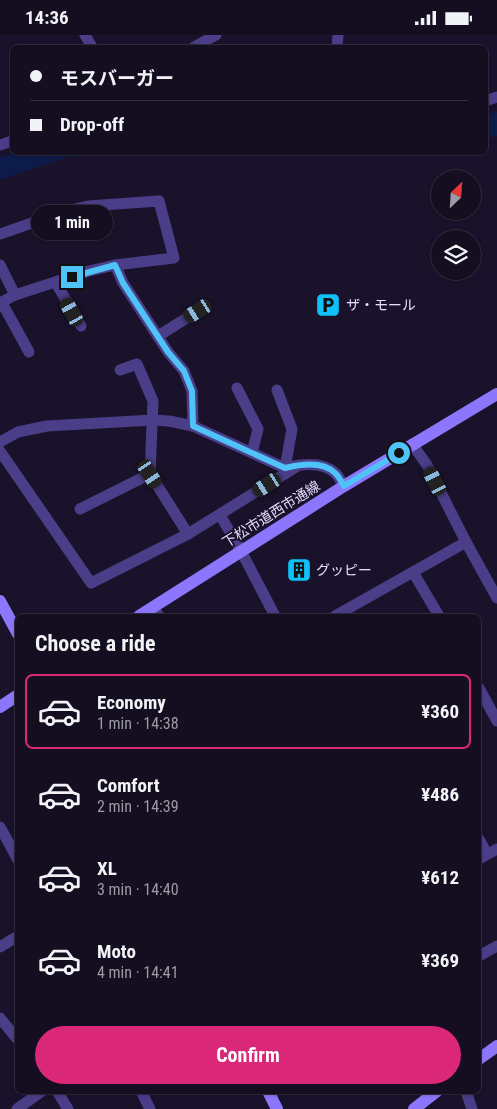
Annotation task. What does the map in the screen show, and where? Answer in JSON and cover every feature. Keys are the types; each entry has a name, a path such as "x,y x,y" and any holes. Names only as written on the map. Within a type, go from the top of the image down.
{"street":[{"path":"198,45 216,35"},
{"path":"0,234 81,207 159,201 174,258 115,265 89,271 15,295 1,303 29,353"},
{"path":"0,265 15,295"},
{"path":"115,265 123,283 184,371 192,391 193,426"},
{"path":"56,283 81,326"},
{"path":"158,336 198,311"},
{"path":"120,370 137,364 153,401 150,474 188,534"},
{"path":"237,388 258,429 252,453"},
{"path":"277,390 292,429 285,468"},
{"name":"下松市道西市通線","path":"156,612 241,551 412,444 497,394"},
{"path":"0,442 18,431 47,426 169,421 193,426 285,468 299,465 324,465 336,473 344,486"},
{"path":"412,444 427,465 497,598"},
{"path":"0,451 91,583 188,534 299,465"},
{"path":"80,509 150,474"},
{"path":"220,515 274,614"},
{"path":"339,614 466,542"},
{"path":"413,572 438,614"},
{"path":"0,601 15,628"},
{"path":"481,692 497,721"},
{"path":"0,707 15,697"},
{"path":"1,829 15,855"},
{"path":"481,842 488,854"},
{"path":"0,947 15,938"},
{"path":"481,955 497,947"},
{"path":"0,1018 15,1036"},
{"path":"481,1058 497,1046"},
{"path":"17,1109 38,1094"},
{"path":"58,1094 68,1109"},
{"path":"142,1094 150,1109"},
{"path":"270,1094 277,1109"},
{"path":"414,1109 433,1094"},
{"path":"467,1094 472,1109"}],"water":[{"path":"497,112 497,136 488,138 488,114"},
{"path":"10,154 95,155 67,157 0,180 0,157"}],"place":[{"name":"ザ・モール","path":"328,305"},
{"name":"グッピー","path":"299,570"}],"route":[{"path":"72,277 115,265 123,283 168,352 184,371 192,391 193,426 285,468 299,465 324,465 336,473 344,486 399,453"}]}
